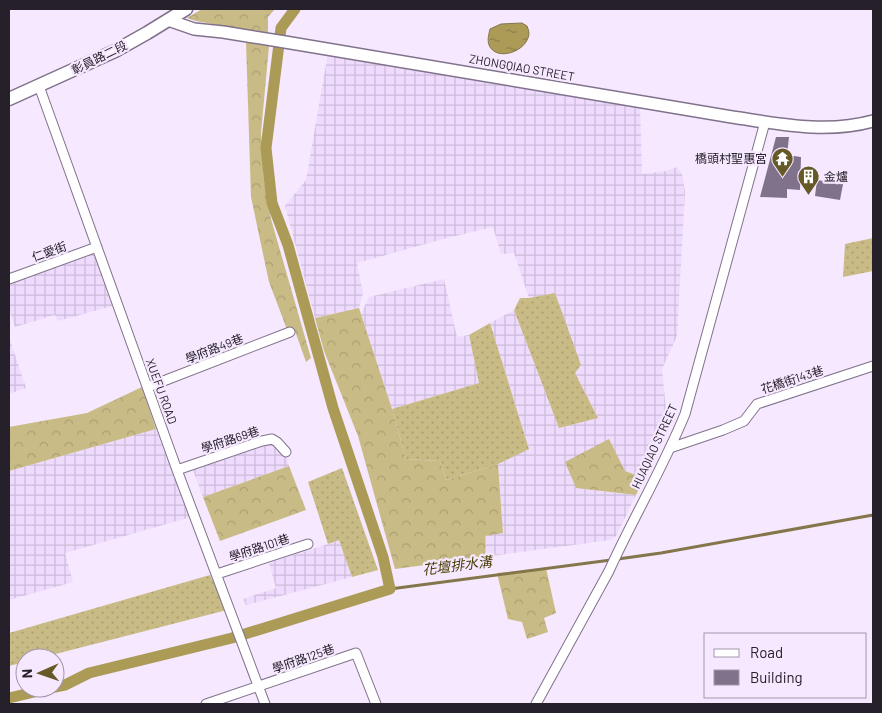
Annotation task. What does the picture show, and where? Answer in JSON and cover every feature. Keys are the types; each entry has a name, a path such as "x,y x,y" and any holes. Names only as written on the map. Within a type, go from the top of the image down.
{"main road":[{"name":"彰員路二段","path":"10,96 39,86 116,50 186,9"}],"street":[{"name":"ZHONGQIAO STREET","path":"168,20 194,29 267,39 722,116 800,127 829,128 864,124 873,121"},
{"name":"XUEFU ROAD","path":"39,86 202,538 265,704"},
{"name":"HUAQIAO STREET","path":"536,704 609,571 685,414 765,122"},
{"name":"仁愛街","path":"9,279 97,247"},
{"name":"學府路49巷","path":"148,387 290,332"},
{"name":"花橋街143巷","path":"670,448 744,421 757,404 873,366"},
{"name":"學府路69巷","path":"178,470 272,439 286,452"},
{"name":"學府路101巷","path":"217,574 308,544"},
{"name":"學府路125巷","path":"206,704 356,653 376,704"}],"shaded area":[{"path":"328,53 640,104 642,174 666,171 677,167 682,174 685,191 677,336 662,369 668,431 644,478 625,471 576,488 636,495 616,536 610,540 485,557 485,536 503,532 498,464 529,448 490,323 514,310 559,428 598,418 575,373 555,294 529,298 514,253 501,254 493,227 357,263 363,293 359,308 315,318 285,206 306,180"},
{"path":"87,252 96,255 116,305 58,321 55,315 15,327 9,310 9,278"},
{"path":"444,279 457,337 469,335 479,383 392,409 361,314 369,297"},
{"path":"9,337 26,388 9,394"},
{"path":"156,429 191,517 65,553 73,582 9,600 9,471"},
{"path":"282,439 289,466 203,497 193,470"},
{"path":"339,539 352,577 246,605 243,599 276,588 269,563"}],"green space":[{"path":"202,9 275,9 268,17 268,34 187,18"},
{"path":"246,42 269,46 261,133 264,180 271,219 311,358 306,362 295,331 288,332 269,282 251,197"},
{"path":"873,238 873,271 843,277 845,244"},
{"path":"555,293 581,365 575,373 598,418 559,428 514,310 520,298"},
{"path":"359,308 406,459 440,461 446,480 498,464 503,533 485,536 485,557 395,569 358,436 324,351 315,318"},
{"path":"490,323 529,449 498,464 446,480 440,461 406,459 392,409 479,383 469,335"},
{"path":"142,387 156,429 9,471 9,427 87,413"},
{"path":"609,439 625,471 644,478 636,495 576,488 565,462"},
{"path":"289,466 306,510 220,541 203,497"},
{"path":"342,468 378,570 352,577 339,540 328,544 308,482"},
{"path":"546,568 556,613 544,618 548,632 527,639 522,622 508,619 497,573"},
{"path":"210,575 227,610 65,652 65,648 15,648 15,664 9,666 9,633"}],"water":[{"path":"522,23 527,26 529,34 523,46 517,50 511,53 498,53 489,45 490,29 501,24"}],"building":[{"name":"橋頭村聖惠宮","path":"776,137 789,137 787,155 801,157 800,190 787,189 787,198 760,197"},
{"path":"817,180 843,184 840,200 815,196"}],"waterway":[{"path":"65,685 89,673 232,638 390,589 383,557 333,408 288,245 272,203 266,148 281,28 295,9"},
{"name":"花壇排水溝","path":"618,559 873,515"},
{"name":"花壇排水溝","path":"390,589 611,560"},
{"name":"花壇排水溝","path":"9,698 15,697"}],"place":[{"name":"橋頭村聖惠宮","path":"783,177"},
{"name":"金爐","path":"808,195"}]}
